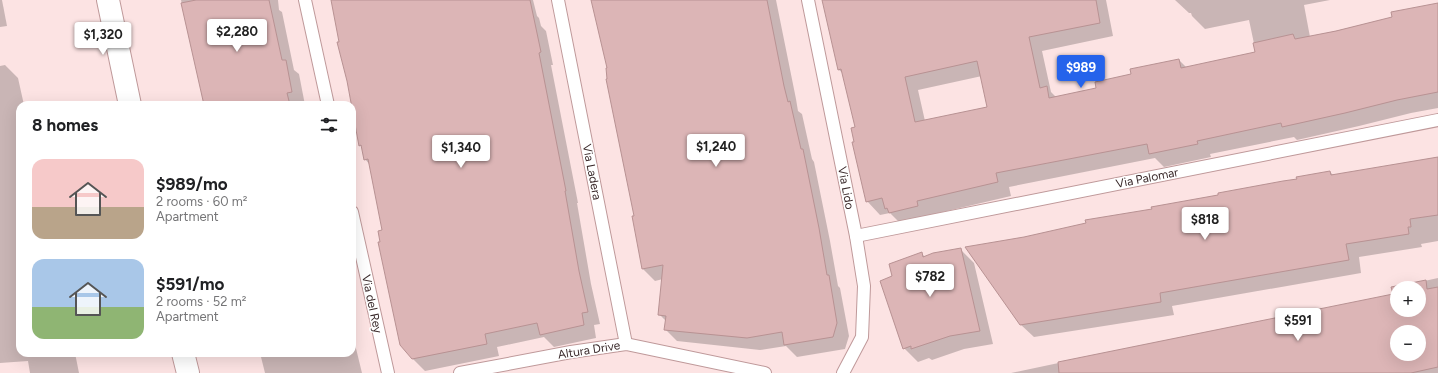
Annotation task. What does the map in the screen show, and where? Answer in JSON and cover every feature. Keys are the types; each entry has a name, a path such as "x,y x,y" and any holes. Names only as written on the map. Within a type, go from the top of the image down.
{"main road":[{"path":"108,0 129,101"},
{"path":"185,357 188,373"}],"lane":[{"path":"305,0 327,101"},
{"name":"Via Ladera","path":"558,0 626,344"},
{"name":"Via Lido","path":"808,0 856,236 864,286 862,337 843,373"},
{"name":"Via Palomar","path":"856,236 1438,120"},
{"name":"Via del Rey","path":"356,230 388,373"},
{"name":"Altura Drive","path":"460,373 571,352 626,344 765,373"}],"building":[{"path":"196,0 269,0 282,60 286,60 292,92 287,93 289,101 203,101 181,3"},
{"path":"331,0 530,0 541,52 539,53 566,191 579,271 588,312 582,313 584,325 540,335 537,323 485,334 487,344 412,359 400,345 378,242 380,242 378,231 382,230 368,159 364,160 361,145 359,146 356,130 356,101 351,101 337,42 339,42"},
{"path":"591,0 767,0 784,86 788,102 790,101 801,149 803,149 827,275 829,275 837,323 833,337 784,345 782,332 747,338 664,330 666,316 658,315 663,265 642,269 632,216 634,216 606,79 607,68"},
{"path":"822,0 1096,0 1100,23 1029,37 1040,88 1047,86 1049,98 1096,88 1095,82 1131,74 1130,69 1179,59 1181,68 1255,52 1253,43 1293,34 1295,39 1336,31 1392,17 1391,12 1438,3 1438,92 1282,127 1281,123 1197,141 1198,144 1149,154 1147,144 996,173 998,182 917,201 918,206 889,213 887,208 885,209 882,198 866,202 852,142 854,142 851,128 855,127 841,69 838,70","holes":["977,61 987,107 915,122 905,77"]},
{"path":"1438,157 1438,215 1410,219 1411,227 1408,227 1409,234 1346,244 1349,260 1160,293 1161,302 1020,325 965,247 1024,237 1086,223 1085,220 1152,209 1151,207 1218,195 1218,193 1297,179 1296,177 1330,171 1331,175"},
{"path":"961,248 980,331 950,336 911,349 911,346 903,349 880,281 892,276 889,264 922,252 923,257 933,253"},
{"path":"1426,280 1427,289 1438,287 1438,367 1411,373 1059,373 1058,362 1390,295 1390,317 1426,317 1426,281 1421,281"}]}
